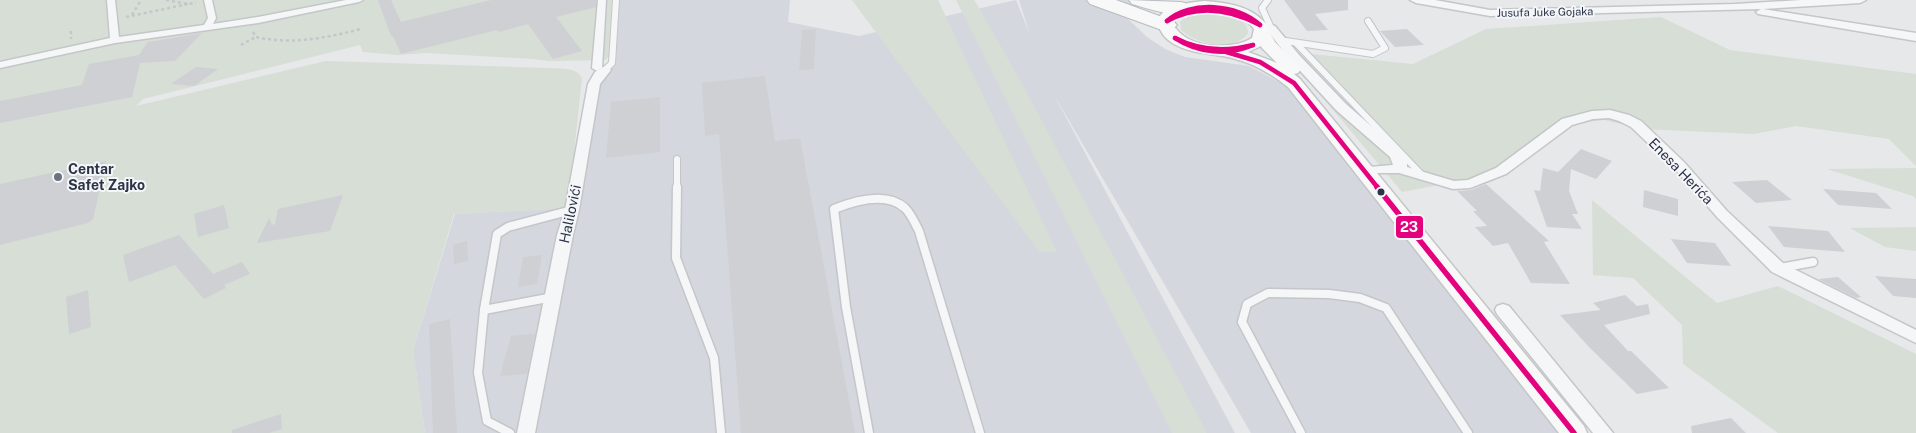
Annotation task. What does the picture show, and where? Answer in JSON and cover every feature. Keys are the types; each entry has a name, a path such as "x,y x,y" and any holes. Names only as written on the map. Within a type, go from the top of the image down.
{"highway":[{"path":"1097,0 1166,25"},
{"path":"1139,0 1165,7 1188,7"}],"main road":[{"path":"1212,0 1172,14 1167,19 1166,25 1169,32 1178,40 1191,46 1246,55 1264,61 1279,70 1294,83 1574,433"},
{"path":"1239,0 1265,29 1268,44 1303,81 1589,433"},
{"path":"1188,7 1225,8 1265,29"},
{"path":"1223,51 1250,47 1260,40 1265,29"}],"street":[{"path":"111,0 115,40"},
{"path":"208,0 212,18 208,26"},
{"path":"0,65 115,40 258,20 359,0"},
{"path":"601,69 602,0"},
{"name":"Jusufa Juke Gojaka","path":"1416,0 1490,13 1650,10 1860,0"},
{"path":"1595,0 1650,10"},
{"name":"Jusufa Juke Gojaka","path":"1735,7 1916,37"},
{"path":"1265,29 1341,107 1396,155 1400,162 1400,169"},
{"name":"Halilovići","path":"526,433 566,231 572,210 594,84 601,69"},
{"name":"Enesa Herića","path":"1374,170 1400,169 1452,185 1470,184 1501,171 1567,122 1592,116 1610,114 1617,116 1636,124 1672,158 1722,214 1778,268 1916,337"},
{"path":"1503,310 1604,433"}],"lane":[{"name":"Halilovići","path":"601,69 612,63 616,0"},
{"path":"1268,0 1262,8 1265,29 1296,43 1373,54 1380,52 1385,48 1368,21"},
{"path":"1296,43 1427,177"},
{"path":"677,159 676,258 714,358 720,433"},
{"path":"869,433 846,307 834,209 866,200 889,200 905,208 919,231 980,433"},
{"path":"510,433 487,421 478,374 484,310 497,234 508,227 572,210"},
{"path":"1778,268 1813,262"},
{"path":"1302,433 1242,322 1247,304 1268,293 1329,294 1360,298 1386,308 1468,433"},
{"path":"484,310 553,297"}],"path":[{"path":"131,16 141,0"},
{"path":"166,0 188,4"},
{"path":"113,20 208,0"},
{"path":"256,37 253,34 258,20"},
{"path":"241,45 256,37 291,43 361,29"}],"shaded area":[{"path":"0,0 612,0 609,57 605,60 549,61 426,53 398,55 363,52 360,45 143,99 136,106 326,61 559,68 572,70 579,74 582,78 568,208 454,214 413,350 425,433 0,433"},
{"path":"616,0 790,0 788,22 859,36 1016,0 1030,35 1019,0 1145,0 1127,18 1147,37 1165,49 1185,57 1249,66 1292,89 1368,189 1566,433 1251,433 1053,93 1235,433 425,433 413,350 455,214 568,208 599,75 610,66"},
{"path":"852,0 938,0 1057,252 1039,252"},
{"path":"956,0 974,0 976,3 1023,85 1207,433 1172,433"},
{"path":"1215,12 1237,17 1246,26 1248,33 1242,39 1225,45 1196,39 1181,30 1180,22 1187,15"},
{"path":"1661,17 1730,50 1916,74 1916,166 1889,139 1796,126 1754,134 1642,129 1604,120 1565,124 1502,173 1402,192 1329,105 1280,51 1413,64 1486,29"},
{"path":"1916,168 1916,199 1913,196 1827,169"},
{"path":"1592,200 1717,303 1778,286 1916,354 1916,433 1778,433 1683,364 1682,325 1633,278 1593,275"},
{"path":"1916,227 1916,251 1885,247 1850,228"}],"building":[{"path":"378,0 391,0 401,22 491,0 596,0 596,7 556,17 582,51 553,59 528,24 401,54 393,36 391,36"},
{"path":"1284,0 1348,0 1348,10 1315,14 1328,30 1307,31"},
{"path":"816,29 814,69 799,70 802,30"},
{"path":"1407,29 1424,45 1395,47 1380,31"},
{"path":"202,33 175,61 140,63 132,97 0,123 0,101 82,85 89,64 139,55 148,42"},
{"path":"196,67 218,69 194,86 171,84"},
{"path":"765,76 775,141 800,138 855,433 741,433 719,134 705,136 702,83"},
{"path":"660,97 660,152 606,158 611,102"},
{"path":"1581,149 1612,161 1596,179 1571,169 1569,191 1578,214 1572,214 1582,229 1547,227 1534,190 1540,191 1543,168 1558,172"},
{"path":"106,161 93,219 88,223 0,245 0,184"},
{"path":"1767,180 1792,200 1756,203 1732,182"},
{"path":"1486,184 1549,241 1544,242 1570,284 1531,283 1508,243 1493,246 1475,227 1487,226 1473,211 1477,211 1457,191 1471,190"},
{"path":"1823,189 1876,193 1892,209 1838,205"},
{"path":"1644,190 1678,199 1678,216 1643,207"},
{"path":"343,195 330,231 257,243 269,218 272,225 275,224 278,209"},
{"path":"224,205 229,228 198,237 194,214"},
{"path":"1768,226 1828,231 1845,252 1784,247"},
{"path":"179,235 213,274 242,262 250,274 224,285 226,288 204,299 175,265 129,282 123,255"},
{"path":"1671,239 1715,243 1731,266 1687,263"},
{"path":"467,241 468,261 454,264 453,245"},
{"path":"542,255 537,284 518,287 523,257"},
{"path":"1875,276 1916,279 1916,298 1893,296"},
{"path":"1838,277 1861,297 1856,298 1818,279"},
{"path":"88,290 91,327 69,334 66,297"},
{"path":"1625,295 1637,306 1648,304 1650,314 1604,325 1628,351 1631,351 1669,388 1637,394 1589,347 1560,315 1601,310 1593,303"},
{"path":"450,319 457,433 433,433 429,324"},
{"path":"535,334 527,374 500,376 511,336"},
{"path":"281,414 282,429 269,433 232,433 232,430"},
{"path":"1731,418 1746,433 1692,433 1691,426"}],"transit line":[{"name":"23","path":"1167,21 1174,14 1185,10 1213,7 1241,13 1252,18 1260,25"},
{"name":"23","path":"1167,21 1177,15 1189,12 1214,10 1238,15 1260,25"},
{"name":"23","path":"1175,38 1193,46 1213,50 1243,48 1253,45"},
{"name":"23","path":"1175,38 1202,50 1224,52 1235,51 1253,45"},
{"name":"23","path":"1223,51 1260,62 1294,83 1574,433"}],"place":[{"name":"Centar Safet Zajko","path":"58,177"}]}
